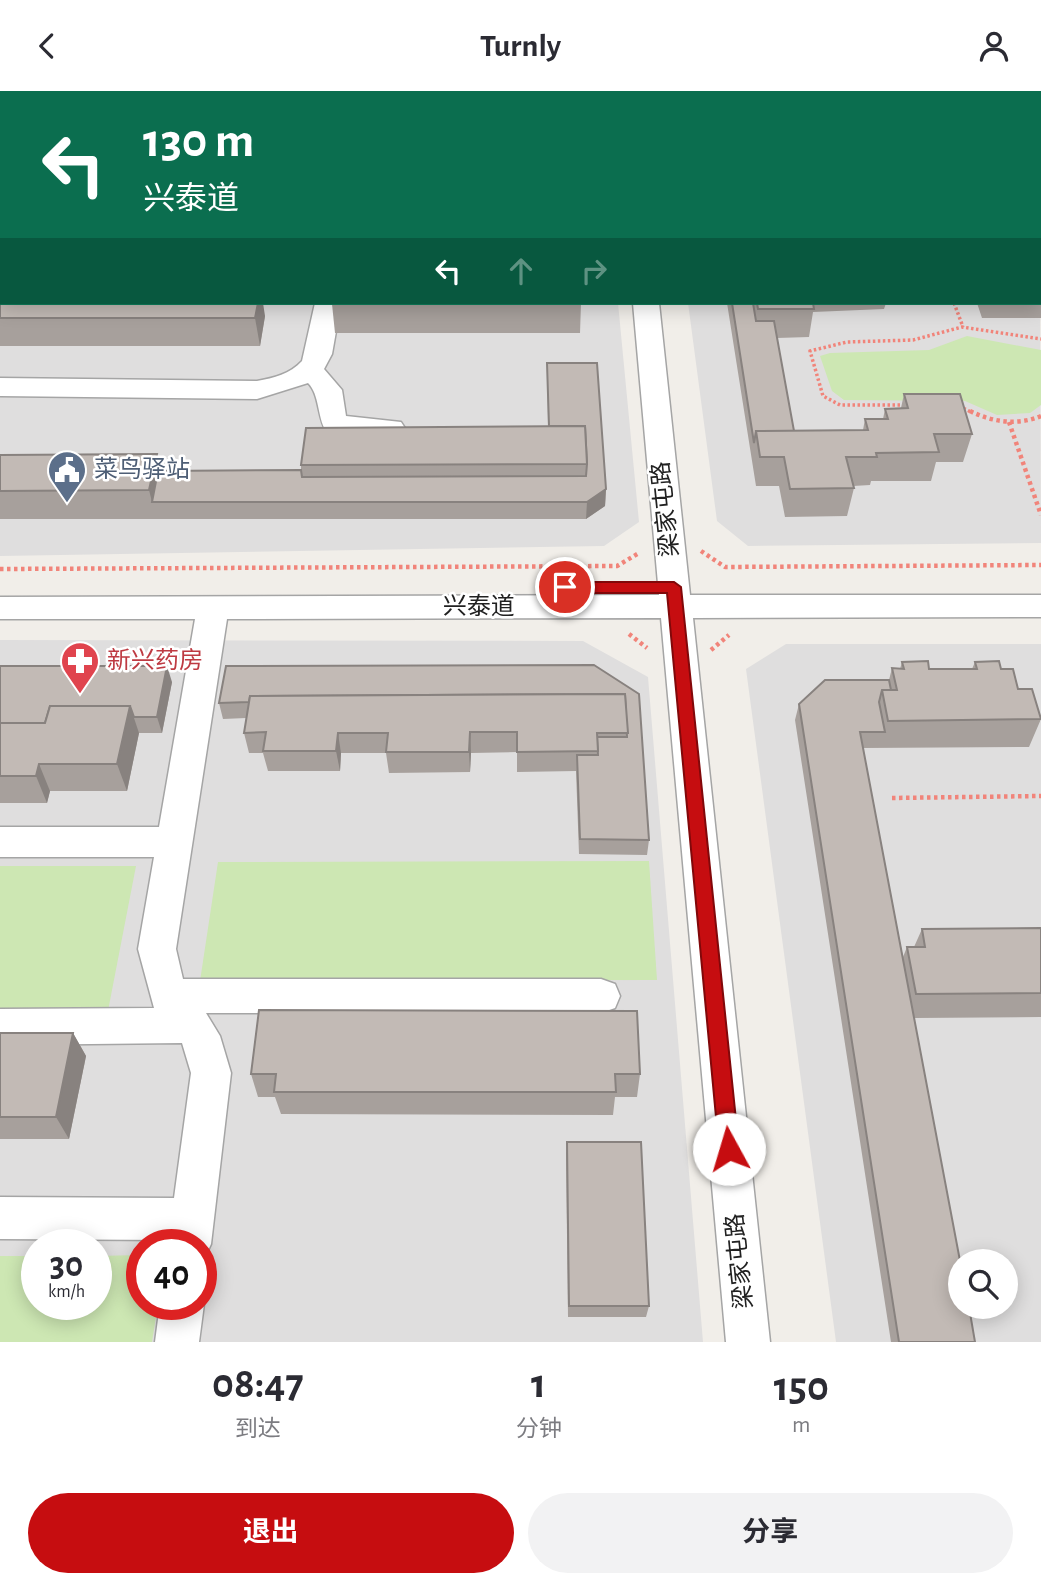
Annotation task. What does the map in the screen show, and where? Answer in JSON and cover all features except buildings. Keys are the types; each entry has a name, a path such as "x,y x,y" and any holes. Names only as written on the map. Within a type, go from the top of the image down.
{"street":[{"path":"0,387 257,390 291,384 310,372 320,355 328,305"},
{"name":"梁家屯路","path":"646,305 748,1342"},
{"path":"310,372 322,378 330,389 331,417 336,425 419,428"},
{"name":"兴泰道","path":"0,608 213,607 1041,588"},
{"name":"兴泰道","path":"0,589 675,597 1041,606"},
{"path":"191,1229 211,1073 200,1036 179,1010 157,949 213,607"},
{"path":"0,842 173,842"},
{"path":"0,1027 179,1010 601,996"},
{"path":"0,1218 162,1229"},
{"path":"177,1342 180,1320"}],"path":[{"path":"955,305 963,327"},
{"path":"914,405 840,405 832,401 823,396 810,351 825,344 912,340 963,327 1016,339 1041,339"},
{"path":"951,406 963,406 990,421 1029,421 1041,416"},
{"path":"1009,422 1041,515"},
{"path":"696,548 725,567 1041,565"},
{"path":"0,569 617,566 646,549"},
{"path":"710,651 733,631"},
{"path":"892,798 1041,796"}],"shaded area":[{"path":"0,305 618,305 639,522 604,546 0,556"},
{"path":"688,305 1040,305 1041,543 748,546 717,521"},
{"path":"0,640 583,641 648,677 703,1342 0,1342"},
{"path":"786,644 1041,644 1041,1342 836,1342 746,669"}],"green space":[{"path":"967,336 1041,350 1041,405 1030,413 997,415 965,401 844,400 832,391 820,356 830,353 929,350"},
{"path":"649,861 657,980 200,981 218,862"},
{"path":"0,866 136,866 107,1016 0,1016"},
{"path":"126,1255 126,1320 155,1320 152,1342 0,1342 0,1256 21,1256 21,1320 112,1320 112,1256"}],"place":[{"name":"菜鸟驿站","path":"67,504"},
{"name":"新兴药房","path":"80,695"}],"route":[{"path":"565,587 674,587 729,1149"}]}
